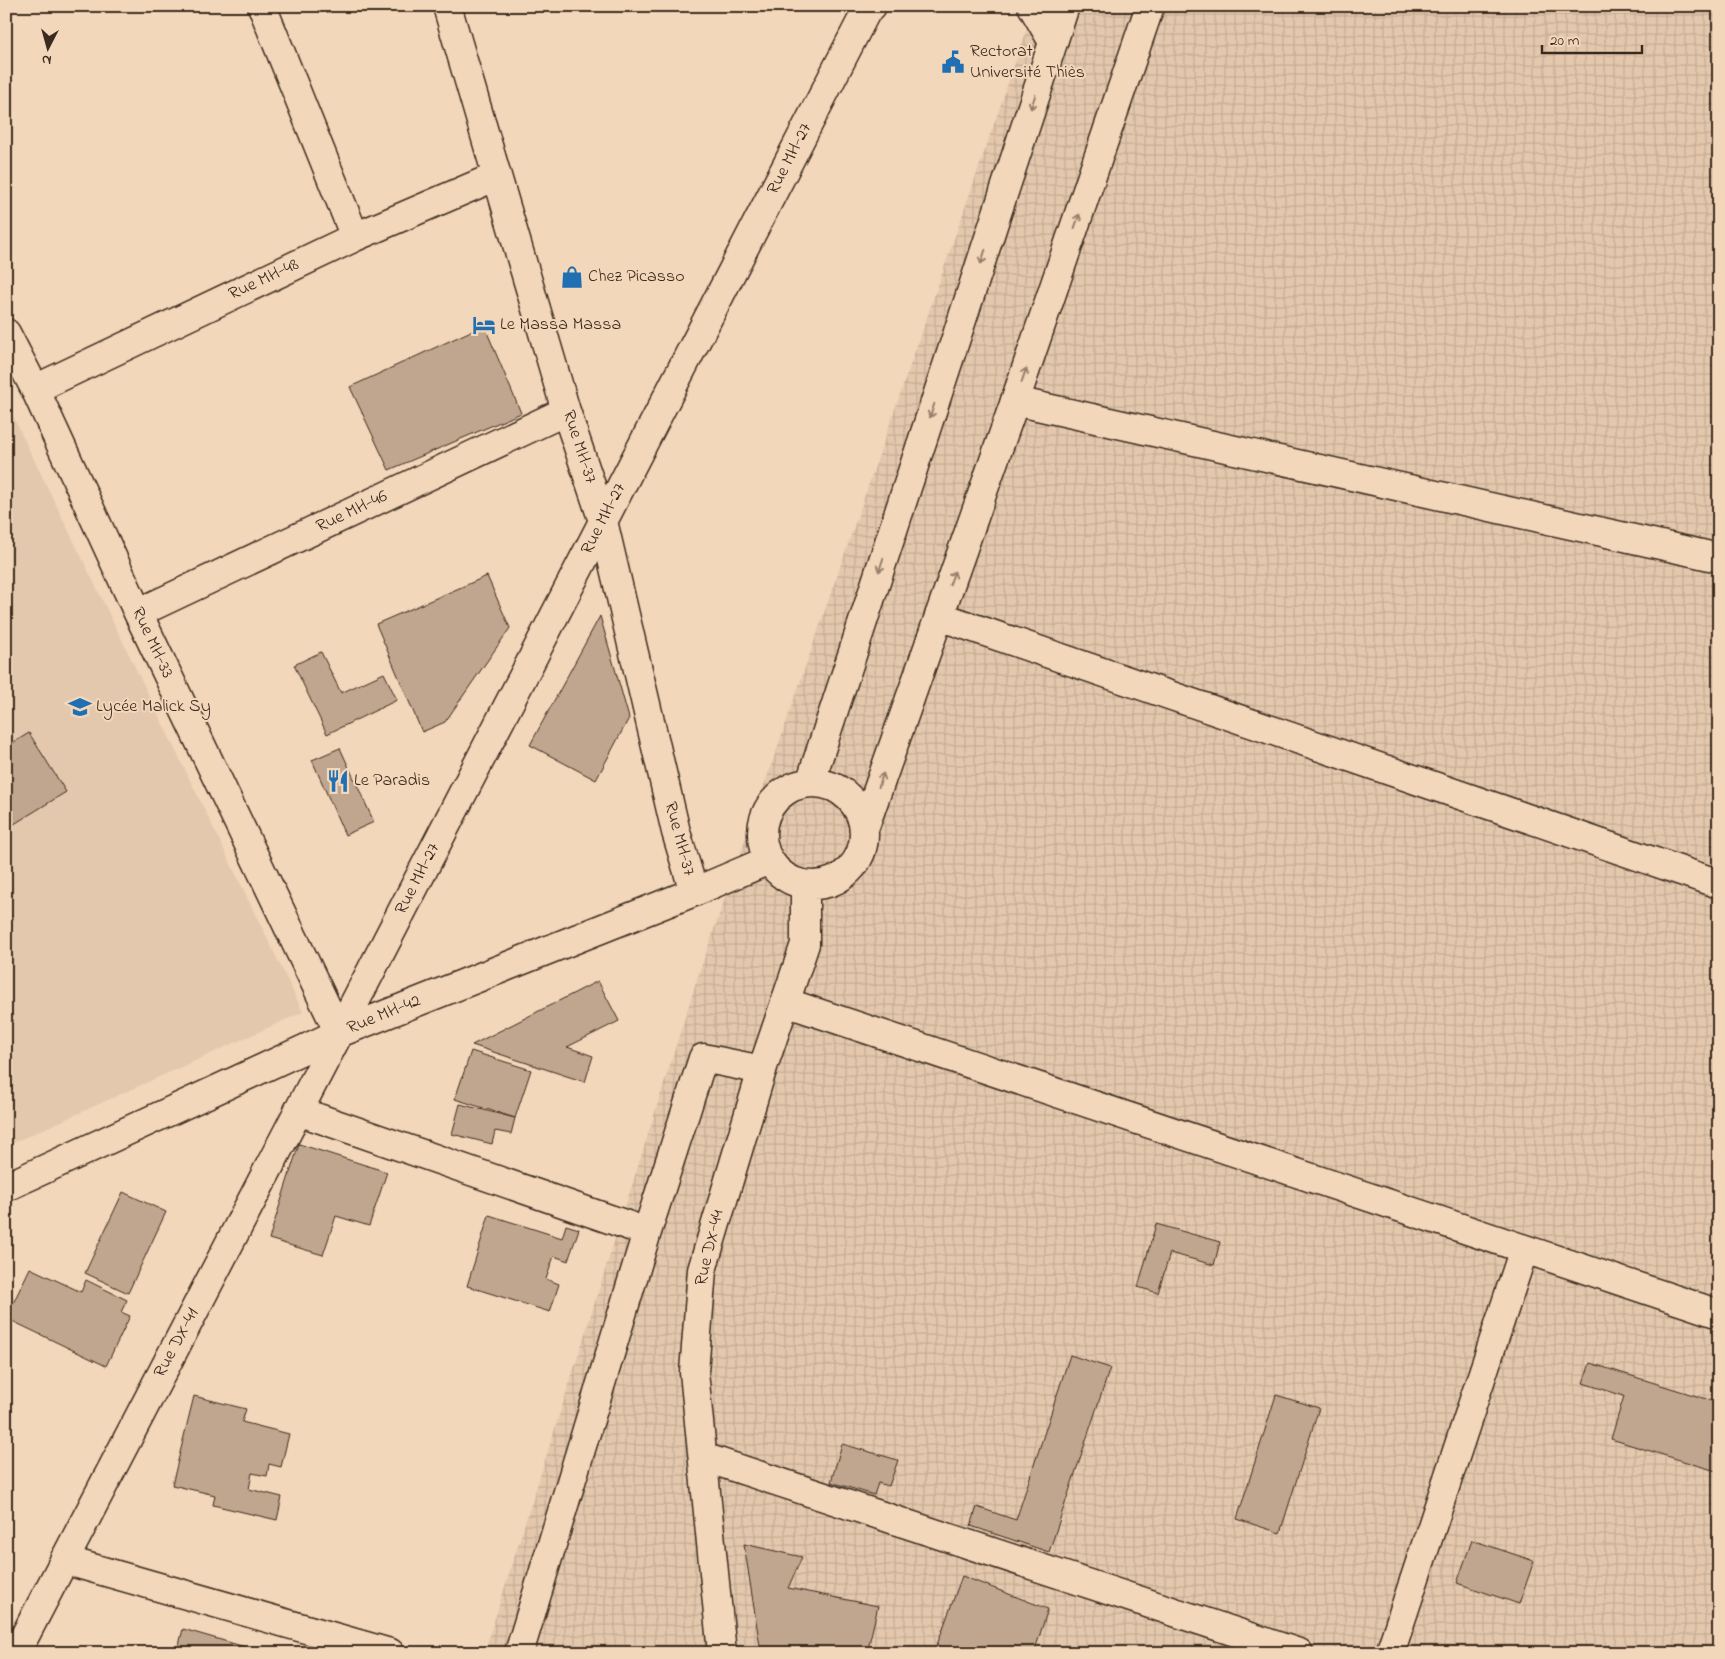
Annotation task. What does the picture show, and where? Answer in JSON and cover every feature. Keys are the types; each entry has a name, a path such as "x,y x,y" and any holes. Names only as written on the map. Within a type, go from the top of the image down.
{"street":[{"path":"262,6 355,237"},
{"name":"Rue MH-37","path":"447,6 566,411 603,521 674,822 694,892"},
{"name":"Rue MH-27","path":"339,1034 861,20 872,6"},
{"path":"1032,6 1053,42"},
{"path":"810,783 1065,6"},
{"path":"865,826 855,803 835,787 810,783 786,790 771,804 763,822 762,842 769,860 783,876 805,884 828,883 849,871 862,852 865,826 1015,401 1150,6"},
{"name":"Rue MH-48","path":"35,389 355,237 497,176"},
{"name":"Rue MH-33","path":"6,332 35,389 138,612 339,1034"},
{"path":"1015,401 1719,558"},
{"name":"Rue MH-46","path":"138,612 566,411"},
{"path":"939,616 1719,884"},
{"name":"Rue MH-42","path":"6,1187 339,1034 694,892 769,860"},
{"name":"Rue DX-44","path":"722,1653 694,1372 702,1270 762,1070 805,944 805,884"},
{"path":"785,1002 1719,1314"},
{"name":"Rue DX-41","path":"16,1653 339,1034"},
{"path":"519,1653 647,1232 703,1058 762,1070"},
{"path":"298,1111 647,1232"},
{"path":"1390,1653 1524,1249"},
{"path":"703,1456 1299,1653"},
{"path":"64,1560 390,1653"}],"shaded area":[{"path":"1035,6 1719,6 1719,1653 484,1653 700,970"},
{"name":"Lycée Malick Sy","path":"6,402 303,1012 6,1146"}],"building":[{"path":"804,6 822,6 820,10 809,9"},
{"path":"484,325 521,413 389,470 350,387"},
{"path":"487,576 510,628 445,722 422,732 376,624"},
{"path":"600,616 629,718 596,780 530,745"},
{"path":"321,652 341,693 384,673 397,700 327,734 294,665"},
{"path":"29,733 66,792 6,829 6,747"},
{"path":"340,748 374,822 345,835 312,760"},
{"path":"598,981 619,1021 567,1047 593,1056 585,1082 472,1045"},
{"path":"471,1051 531,1070 515,1118 455,1099"},
{"path":"460,1104 515,1118 511,1134 495,1131 492,1144 452,1134"},
{"path":"299,1144 387,1172 369,1226 336,1216 323,1255 269,1239"},
{"path":"123,1192 166,1212 128,1293 85,1273"},
{"path":"489,1215 562,1238 566,1225 579,1229 568,1261 554,1256 546,1279 559,1284 550,1312 467,1286"},
{"path":"1156,1224 1220,1242 1214,1265 1170,1253 1158,1293 1138,1287"},
{"path":"30,1268 81,1292 86,1280 127,1300 121,1312 130,1316 106,1366 6,1318"},
{"path":"1070,1355 1110,1368 1049,1552 971,1526 977,1507 1016,1520"},
{"path":"1590,1363 1719,1403 1719,1472 1611,1439 1624,1396 1583,1383"},
{"path":"1276,1395 1319,1408 1280,1533 1237,1519"},
{"path":"194,1396 246,1409 242,1422 289,1434 281,1467 269,1464 267,1476 252,1473 249,1489 282,1497 277,1520 213,1505 215,1495 172,1485"},
{"path":"842,1444 898,1460 889,1486 878,1483 874,1495 831,1482"},
{"path":"1472,1540 1534,1561 1519,1604 1457,1583"},
{"path":"744,1544 802,1557 788,1588 878,1606 867,1653 761,1653"},
{"path":"962,1576 1048,1609 1034,1653 934,1653"},
{"path":"183,1629 266,1653 177,1653"}],"place":[{"name":"Rectorat Université Thiès","path":"953,62"},
{"name":"Chez Picasso","path":"572,277"},
{"name":"Le Massa Massa","path":"484,325"},
{"name":"Lycée Malick Sy","path":"80,707"},
{"name":"Le Paradis","path":"338,781"}]}
